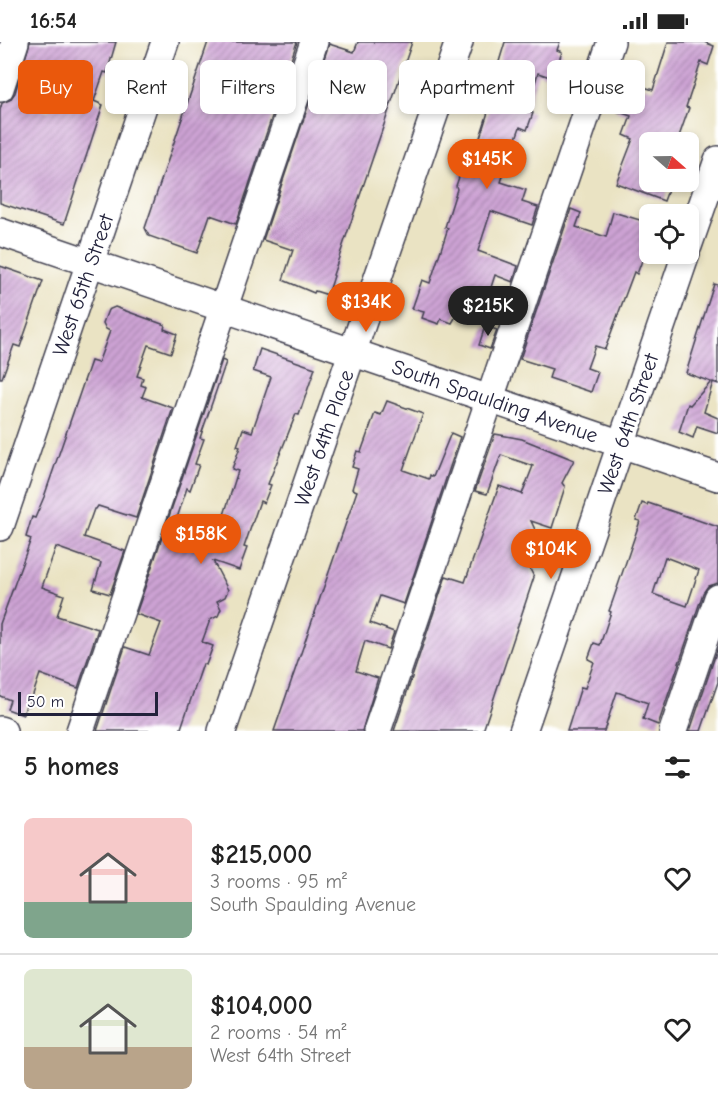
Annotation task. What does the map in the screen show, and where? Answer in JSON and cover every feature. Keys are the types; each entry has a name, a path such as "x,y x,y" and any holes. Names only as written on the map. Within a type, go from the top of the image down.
{"street":[{"path":"0,88 15,42"},
{"name":"West 65th Street","path":"0,527 165,42"},
{"path":"80,731 314,42"},
{"name":"West 64th Place","path":"222,731 459,42"},
{"path":"377,731 611,42"},
{"path":"699,214 718,160"},
{"name":"South Spaulding Avenue","path":"0,232 718,477"},
{"name":"West 64th Street","path":"523,731 683,264"},
{"path":"673,731 718,598"}],"building":[{"path":"30,42 116,42 111,60 105,60 105,72 94,101 103,105 64,224 0,203 0,110 2,103 10,100 18,83 18,114 93,114 93,60 25,60"},
{"path":"208,42 297,42 291,60 202,60"},
{"path":"358,42 412,42 406,60 399,60 399,80 328,295 315,291 314,293 283,280 293,250 263,240 308,106 308,114 387,114 387,60 324,60 329,44 354,52"},
{"path":"505,42 560,42 557,50 562,52 559,60 547,60 547,76 538,73 535,82 535,60 500,60"},
{"path":"668,42 704,42 714,46 708,65 701,62 681,132 639,132 639,192 616,183 633,139 624,135 631,116 625,114 645,114 645,87 653,90"},
{"path":"200,66 200,114 273,114 236,224 210,215 197,253 149,236 145,228 184,114 188,114 188,101"},
{"path":"487,114 533,114 527,130 520,127 501,182 526,190 522,202 538,207 532,225 491,211 478,251 518,266 513,282 495,275 481,318 459,311 452,323 441,319 439,324 422,318 424,312 412,309 422,280 430,283 448,228 445,227 460,174 470,169"},
{"path":"640,192 667,192 664,201"},
{"path":"571,209 581,213 576,227 606,237 613,212 639,220 641,264 637,274 634,272 605,349 595,346 587,368 598,372 591,392 549,378 552,369 520,359"},
{"path":"0,266 43,281 20,347 14,345 2,378 0,378"},
{"path":"714,284 718,285 718,384 713,382 704,412 718,418 718,433 697,426 693,438 679,432 688,404 690,405 711,382 686,373"},
{"path":"115,307 165,325 164,329 177,334 171,353 148,345 137,376 143,378 141,385 146,387 142,397 173,408 136,518 98,506 94,509 84,537 125,551 110,594 93,589 101,563 56,547 42,587 64,595 57,616 98,629 78,688 40,674 29,706 26,705 23,715 7,709 10,700 0,696 0,624 31,539 26,537 32,517 35,518 44,497 91,361 98,363 110,331 103,323 108,310"},
{"path":"485,326 497,330 490,349 479,345"},
{"path":"260,349 315,368 299,415 296,414 268,484 271,485 264,503 260,501 244,547 247,548 239,570 213,561 228,590 225,597 217,601 221,609 218,616 210,620 202,642 213,646 206,665 203,664 180,731 97,731 125,647 149,655 161,623 136,614 222,360 226,362 200,438 204,439 195,464 199,465 190,490 187,488 176,521 217,537 238,471 232,469 240,447 237,446 243,429 252,432 271,377 253,371"},
{"path":"387,401 423,414 403,470 429,479 430,475 433,477 451,433 460,437 404,604 380,596 370,623 394,632 388,649 365,641 356,671 378,678 362,731 274,731 357,491 352,489 358,469 352,467 357,451 361,452 375,413 381,415"},
{"path":"495,434 522,439 574,460 562,483 565,487 552,528 531,521 545,551 534,556 530,569 534,577 483,731 394,731 446,576 465,582 499,486 522,494 533,466 501,455 487,494 475,491"},
{"path":"642,503 647,505 648,503 718,527 718,583 708,586 703,593 658,725 643,719 648,703 617,692 604,731 567,731 581,687 585,688 594,662 588,659 594,643 600,645 611,612 609,611 640,521 636,520","holes":["665,557 699,570 687,606 653,594"]},
{"path":"718,647 718,682 701,731 690,731"}]}
